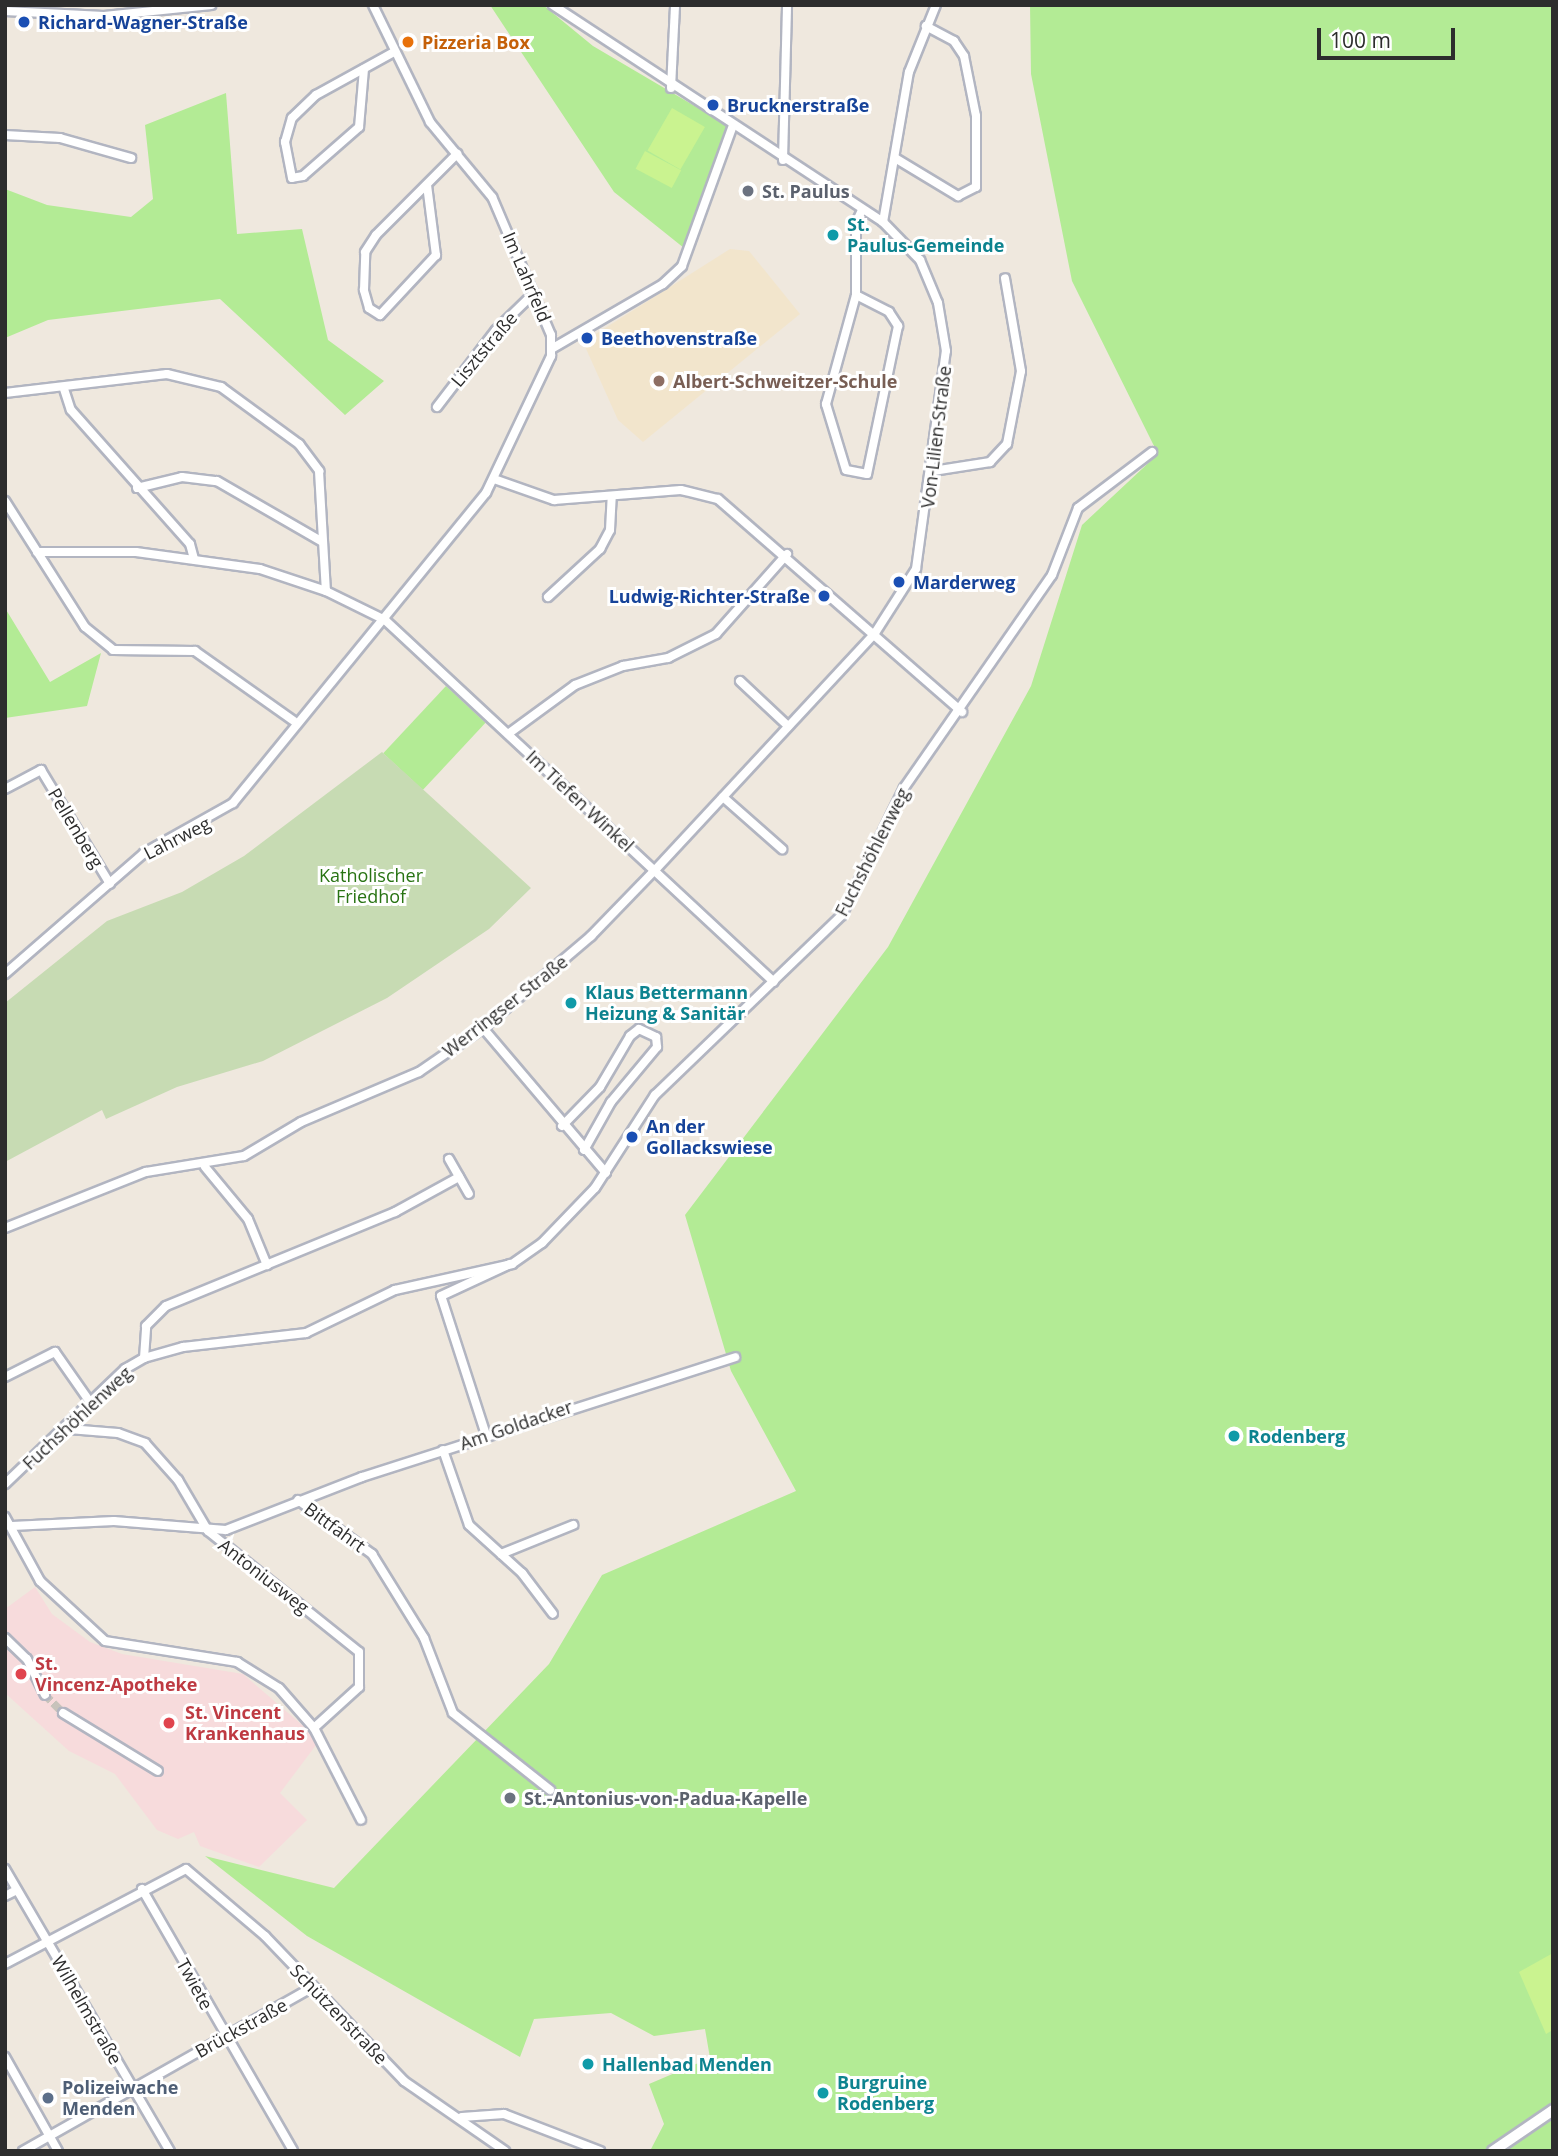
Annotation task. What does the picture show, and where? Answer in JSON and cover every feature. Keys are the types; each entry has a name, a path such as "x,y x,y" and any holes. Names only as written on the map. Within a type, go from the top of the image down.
{"street":[{"path":"5,11 104,16 211,5"},
{"name":"Im Lahrfeld","path":"373,5 392,54 457,154 492,197 534,293 553,348"},
{"name":"Von-Lilien-Straße","path":"553,5 671,88 883,222 920,260 943,326 945,374 933,471 916,569 875,633"},
{"path":"671,88 675,5"},
{"path":"783,160 787,5"},
{"path":"883,222 909,72 936,5"},
{"path":"895,158 958,196 976,187 976,116 964,56 954,40 926,26"},
{"path":"364,69 359,127 303,176 292,178 285,142 292,118 316,94 392,54"},
{"path":"385,621 494,479 553,348 681,266 732,128"},
{"path":"5,135 60,138 131,158"},
{"path":"428,185 436,255 380,315 369,308 364,290 365,252 457,154"},
{"path":"856,295 889,312 898,326 867,474 846,470 826,412 856,295 856,223 862,210"},
{"path":"933,471 990,462 1007,444 1021,371 1005,278"},
{"name":"Lisztstraße","path":"437,407 496,330 534,293"},
{"path":"5,393 167,374 221,387 299,444 318,471 321,541 327,591"},
{"path":"64,388 71,410 137,488 190,544 194,559"},
{"name":"Fuchshöhlenweg","path":"5,1484 69,1429 90,1402 144,1358 183,1347 306,1333 418,1282 510,1264 542,1243 606,1173 655,1095 842,915 904,788 962,712 1052,575 1079,508 1152,452"},
{"path":"137,488 182,477 217,481 321,541"},
{"path":"494,479 546,499 664,490 707,494 728,504 962,712"},
{"path":"548,597 600,549 610,530 612,496"},
{"path":"5,500 85,627 121,652 195,651 294,721"},
{"name":"Im Tiefen Winkel","path":"37,552 194,559 260,569 327,591 385,621 774,982"},
{"path":"508,734 575,685 623,666 668,658 716,634 787,554"},
{"name":"Lahrweg","path":"5,974 144,853 224,812 294,721 385,621"},
{"name":"Werringser Straße","path":"5,1228 146,1172 205,1167 244,1156 301,1122 419,1072 483,1028 592,936 875,633"},
{"path":"740,681 788,726"},
{"name":"Pellenberg","path":"5,789 40,770 110,884"},
{"path":"723,797 782,849"},
{"path":"483,1028 562,1126 606,1173"},
{"path":"562,1126 600,1087 629,1036 639,1028 656,1037 657,1047 611,1102 583,1150"},
{"path":"449,1159 469,1194"},
{"path":"205,1167 248,1219 267,1265"},
{"path":"144,1358 146,1326 157,1312 395,1212 459,1177"},
{"path":"485,1435 441,1296 510,1264"},
{"path":"5,1377 55,1352 90,1402"},
{"name":"Am Goldacker","path":"298,1500 485,1435 734,1357"},
{"name":"Antoniusweg","path":"69,1429 118,1433 145,1443 178,1480 208,1531 359,1652 359,1687 314,1728"},
{"path":"443,1450 469,1525 501,1554 553,1614"},
{"name":"Bittfahrt","path":"12,1526 114,1521 208,1531 298,1500 372,1554 424,1638 453,1713 550,1790"},
{"path":"5,1517 40,1581 105,1641 237,1662 279,1688 314,1728 361,1820"},
{"path":"501,1554 573,1525"},
{"path":"5,1638 31,1664 45,1695"},
{"path":"63,1713 158,1772"},
{"name":"Schützenstraße","path":"142,1889 181,1867 265,1936 404,2081 462,2117 505,2151"},
{"name":"Wilhelmstraße","path":"5,1869 170,2151"},
{"path":"5,1964 142,1889"},
{"name":"Twiete","path":"142,1889 293,2151"},
{"path":"5,1896 17,1890"},
{"name":"Brückstraße","path":"23,2151 313,1987"},
{"path":"5,2057 58,2151"},
{"path":"1493,2151 1553,2110"},
{"path":"462,2117 503,2114 600,2151"}],"shaded area":[{"name":"Albert-Schweitzer-Schule","path":"730,249 749,251 800,314 643,442 618,420 583,342"},
{"name":"St. Vincent Krankenhaus","path":"35,1587 52,1614 90,1642 122,1654 243,1674 309,1731 316,1745 280,1793 307,1820 259,1867 200,1846 194,1832 178,1839 157,1830 115,1774 69,1751 5,1693 5,1609"}],"green space":[{"path":"490,5 543,5 593,46 732,128 689,252 614,192"},
{"path":"1030,5 1553,5 1553,2151 650,2151 664,2124 649,2084 710,2058 705,2029 654,2036 611,2013 534,2019 520,2057 307,1936 205,1856 334,1888 549,1664 602,1575 796,1491 731,1371 685,1215 888,947 1031,686 1082,525 1158,454 1072,281 1031,74"},
{"path":"226,93 237,234 302,229 328,340 384,381 345,415 220,299 48,320 5,338 5,189 47,205 131,217 153,199 145,125"},
{"path":"672,108 705,127 680,169 648,150"},
{"path":"645,151 681,170 672,188 636,169"},
{"path":"5,608 50,682 101,653 87,706 5,718"},
{"path":"446,686 485,723 423,790 383,753"},
{"name":"Katholischer Friedhof","path":"382,752 531,888 489,929 387,998 263,1061 177,1087 106,1119 102,1110 5,1162 5,1003 107,921 182,892 244,856"},
{"path":"1553,1953 1553,2030 1546,2034 1519,1972"}],"tunnel":[{"path":"45,1695 63,1713"}],"place":[{"name":"Richard-Wagner-Straße","path":"24,22"},
{"name":"Pizzeria Box","path":"408,42"},
{"name":"Brucknerstraße","path":"713,105"},
{"name":"St. Paulus","path":"748,191"},
{"name":"St. Paulus-Gemeinde","path":"833,235"},
{"name":"Beethovenstraße","path":"587,338"},
{"name":"Albert-Schweitzer-Schule","path":"659,381"},
{"name":"Marderweg","path":"899,582"},
{"name":"Ludwig-Richter-Straße","path":"824,596"},
{"name":"Klaus Bettermann Heizung & Sanitär","path":"571,1003"},
{"name":"An der Gollackswiese","path":"632,1137"},
{"name":"Rodenberg","path":"1234,1436"},
{"name":"St. Vincenz-Apotheke","path":"21,1674"},
{"name":"St. Vincent Krankenhaus","path":"169,1723"},
{"name":"St.-Antonius-von-Padua-Kapelle","path":"510,1798"},
{"name":"Hallenbad Menden","path":"588,2064"},
{"name":"Burgruine Rodenberg","path":"823,2093"},
{"name":"Polizeiwache Menden","path":"48,2098"}]}
